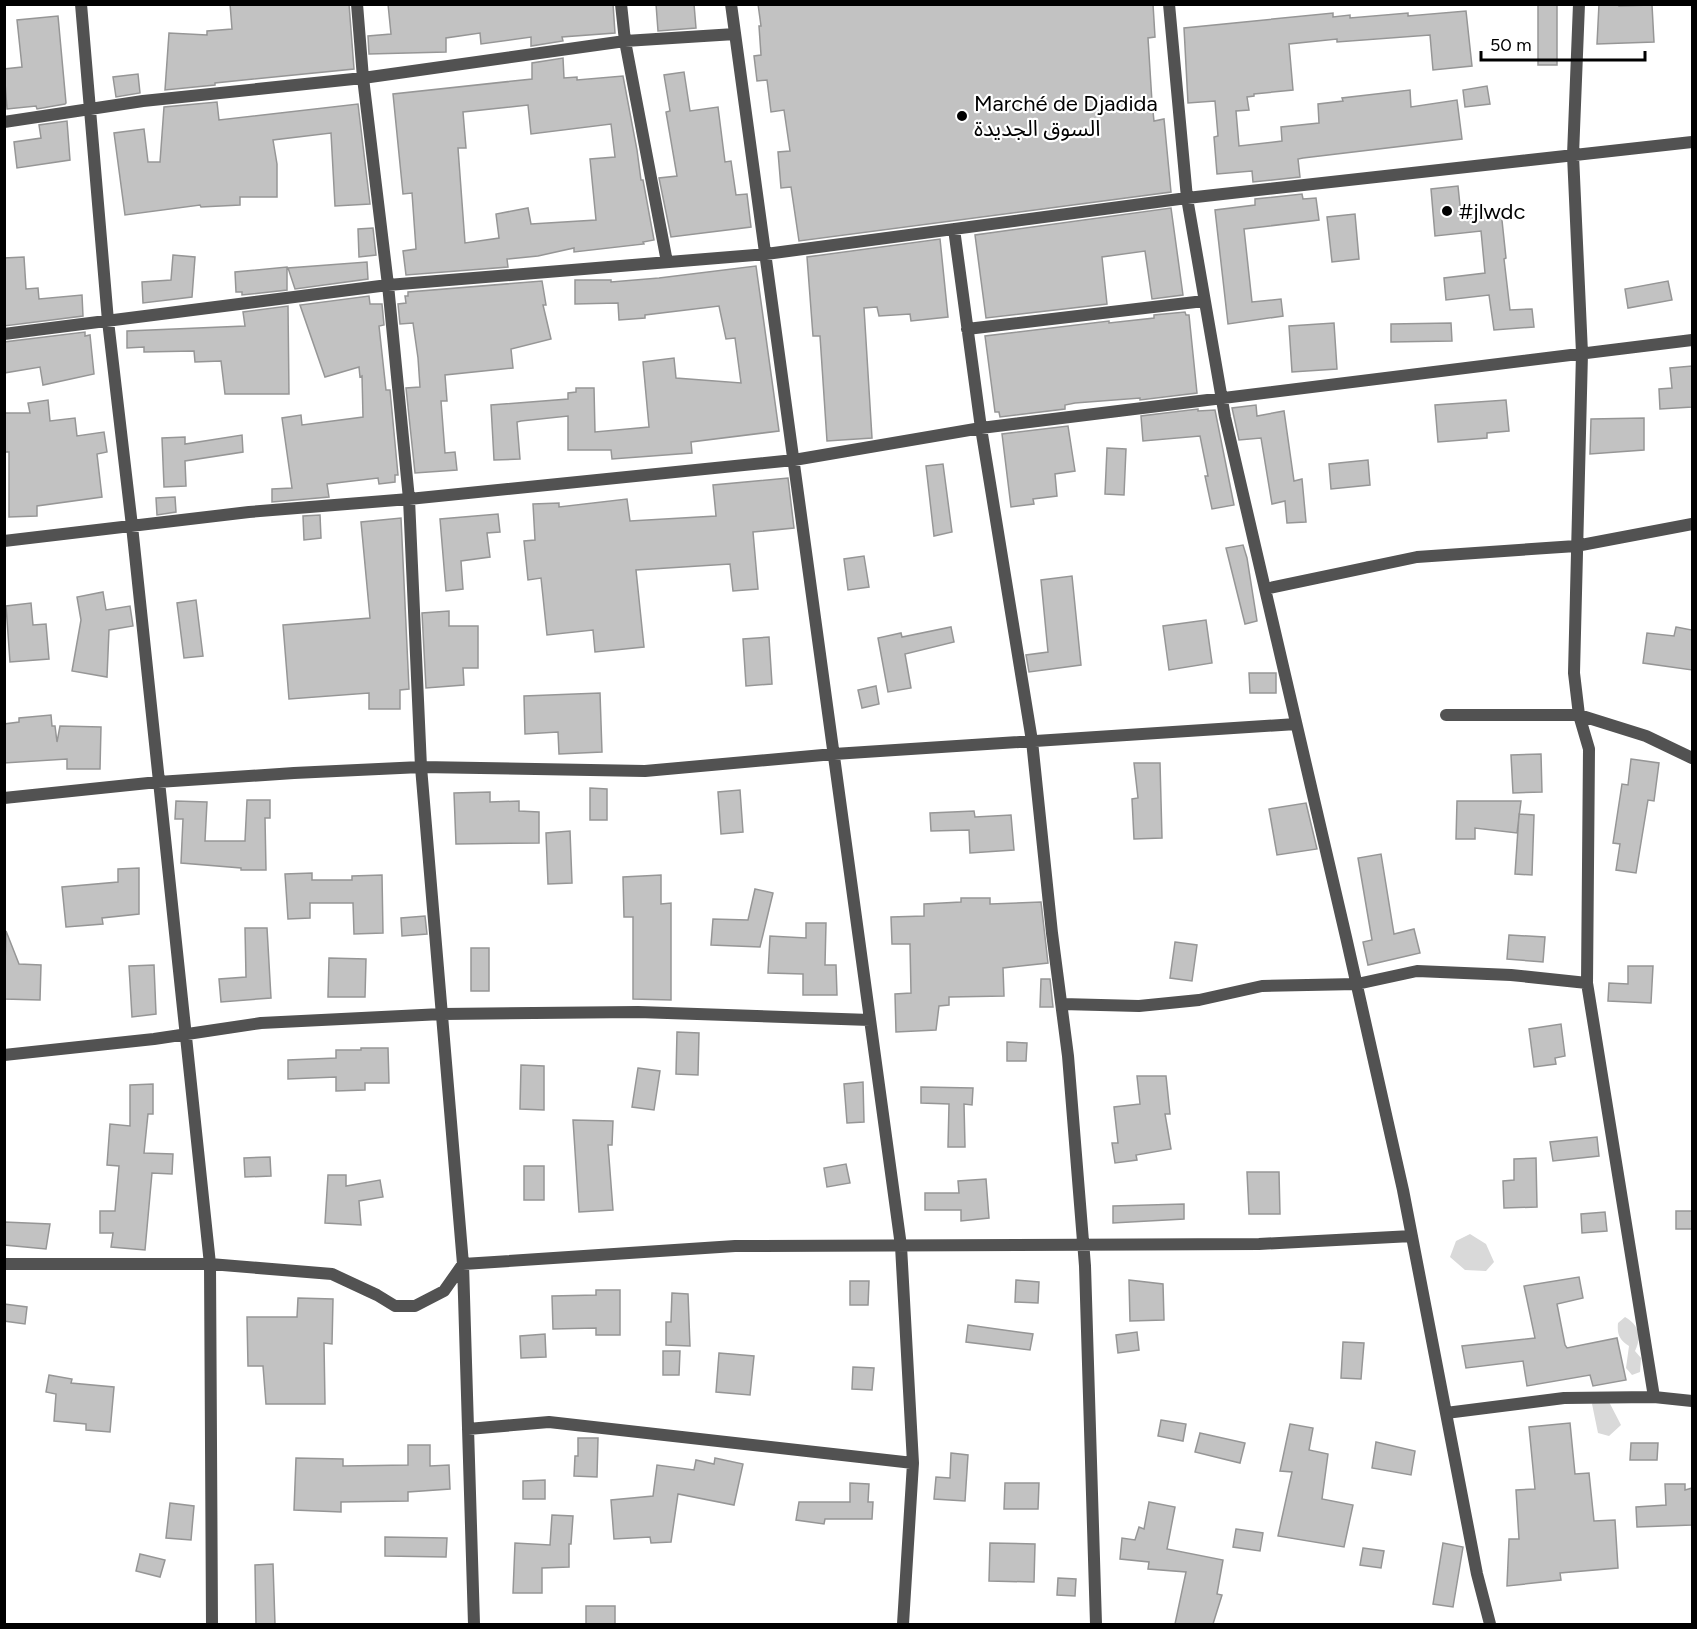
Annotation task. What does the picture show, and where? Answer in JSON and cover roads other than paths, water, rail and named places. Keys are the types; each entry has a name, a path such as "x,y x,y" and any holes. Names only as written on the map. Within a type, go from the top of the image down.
{"street":[{"path":"81,4 108,321 187,1034 210,1264 212,1624"},
{"path":"357,4 409,499 422,767 463,1264 474,1624"},
{"path":"621,4 625,41 667,262"},
{"path":"731,4 901,1246 913,1462 903,1624"},
{"path":"1169,4 1187,198 1221,398 1357,984 1412,1236 1477,1574 1490,1624"},
{"path":"1579,4 1573,155 1582,353 1574,673 1579,716 1589,748 1587,983 1654,1398"},
{"path":"4,122 143,101 363,78 625,41 735,34"},
{"path":"4,334 388,285 766,254 1187,198 1692,142"},
{"path":"954,229 981,428 1032,741 1068,1056 1083,1246 1096,1624"},
{"path":"967,329 1204,300"},
{"path":"4,541 249,512 409,499 794,460 981,428 1692,340"},
{"path":"1265,589 1417,557 1576,546 1692,524"},
{"path":"1446,715 1579,716 1646,736 1692,758"},
{"path":"4,798 158,782 422,767 645,771 834,754 1296,724"},
{"path":"1062,1004 1139,1006 1199,1000 1262,987 1357,984 1417,971 1511,975 1587,983"},
{"path":"4,1055 261,1023 442,1014 638,1012 870,1020"},
{"path":"463,1264 735,1246 1258,1244 1412,1236"},
{"path":"4,1264 210,1264 332,1274 377,1294 395,1306 415,1306 444,1291 463,1264"},
{"path":"1446,1413 1564,1398 1654,1398 1692,1401"},
{"path":"468,1429 549,1422 913,1462"}],"place":[{"name":"Marché de Djadida السوق الجديدة","path":"962,116"},
{"name":"#jlwdc","path":"1447,211"}]}
